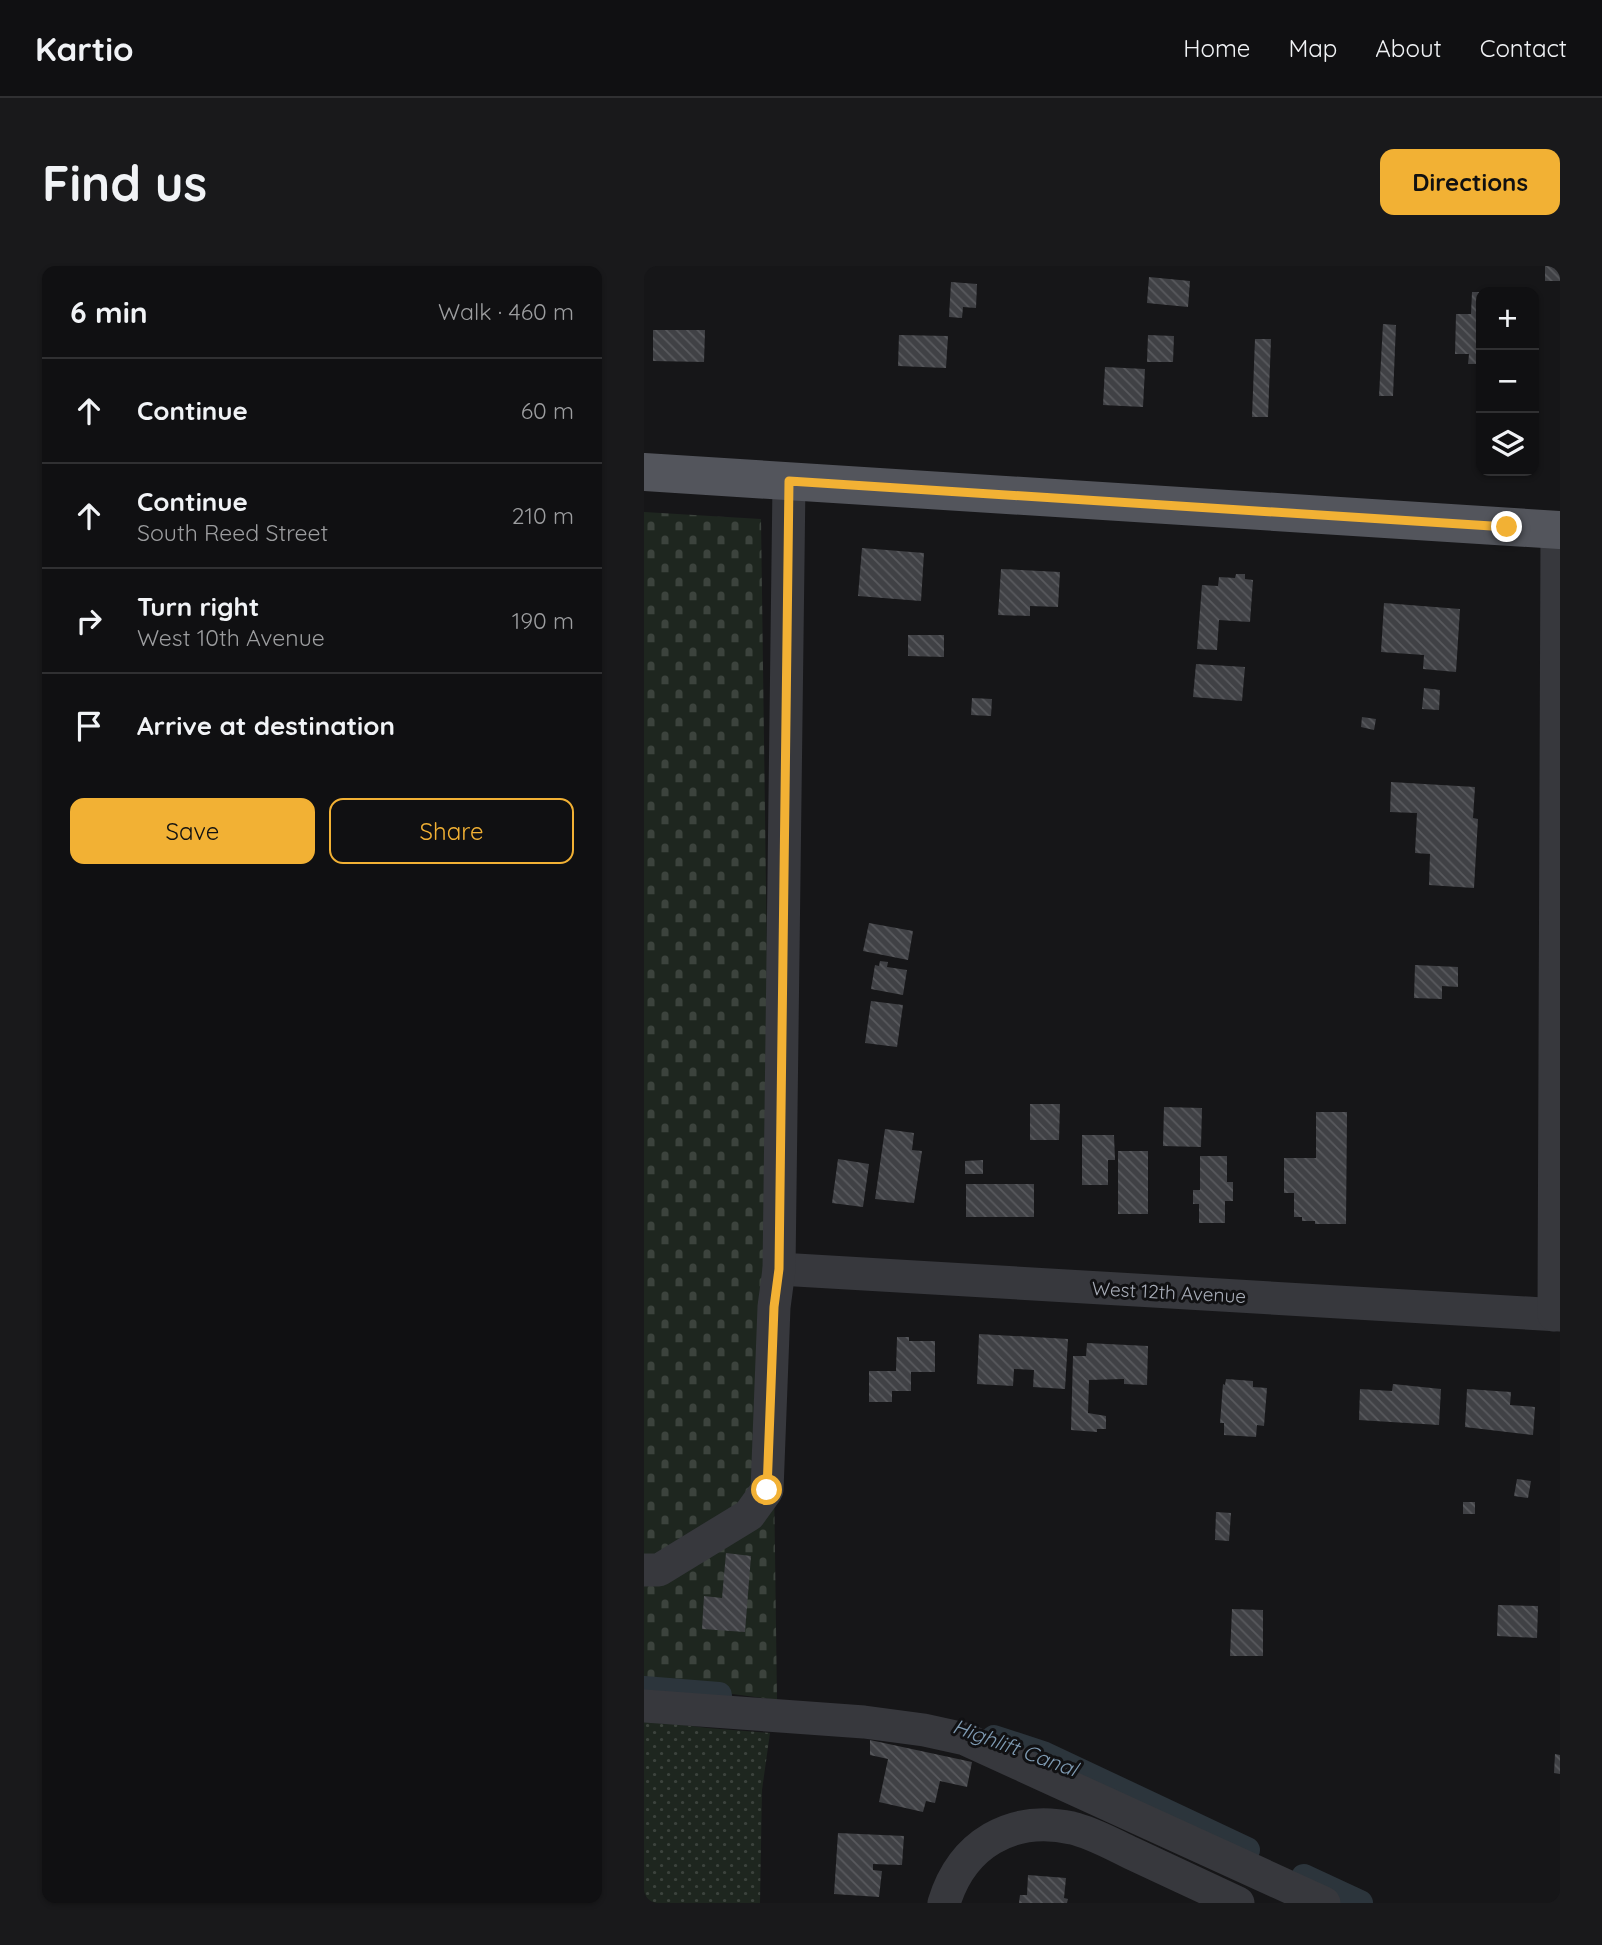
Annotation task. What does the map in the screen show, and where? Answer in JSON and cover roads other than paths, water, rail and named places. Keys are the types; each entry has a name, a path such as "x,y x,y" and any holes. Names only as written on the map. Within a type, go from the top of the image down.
{"main road":[{"path":"644,472 1559,530"}],"street":[{"path":"644,1570 659,1570 749,1515 767,1490 774,1307 779,1269 789,481"},
{"path":"1557,1315 1559,530"},
{"name":"West 12th Avenue","path":"779,1269 1557,1315"},
{"path":"644,1706 864,1722 965,1738 1324,1903"},
{"path":"944,1903 958,1868 973,1850 990,1839 1013,1830 1057,1826 1089,1833 1238,1903"}],"waterway":[{"name":"Highlift Canal","path":"644,1689 719,1695"},
{"name":"Highlift Canal","path":"994,1738 1043,1754 1247,1850"},
{"name":"Highlift Canal","path":"1304,1877 1360,1903"}]}
